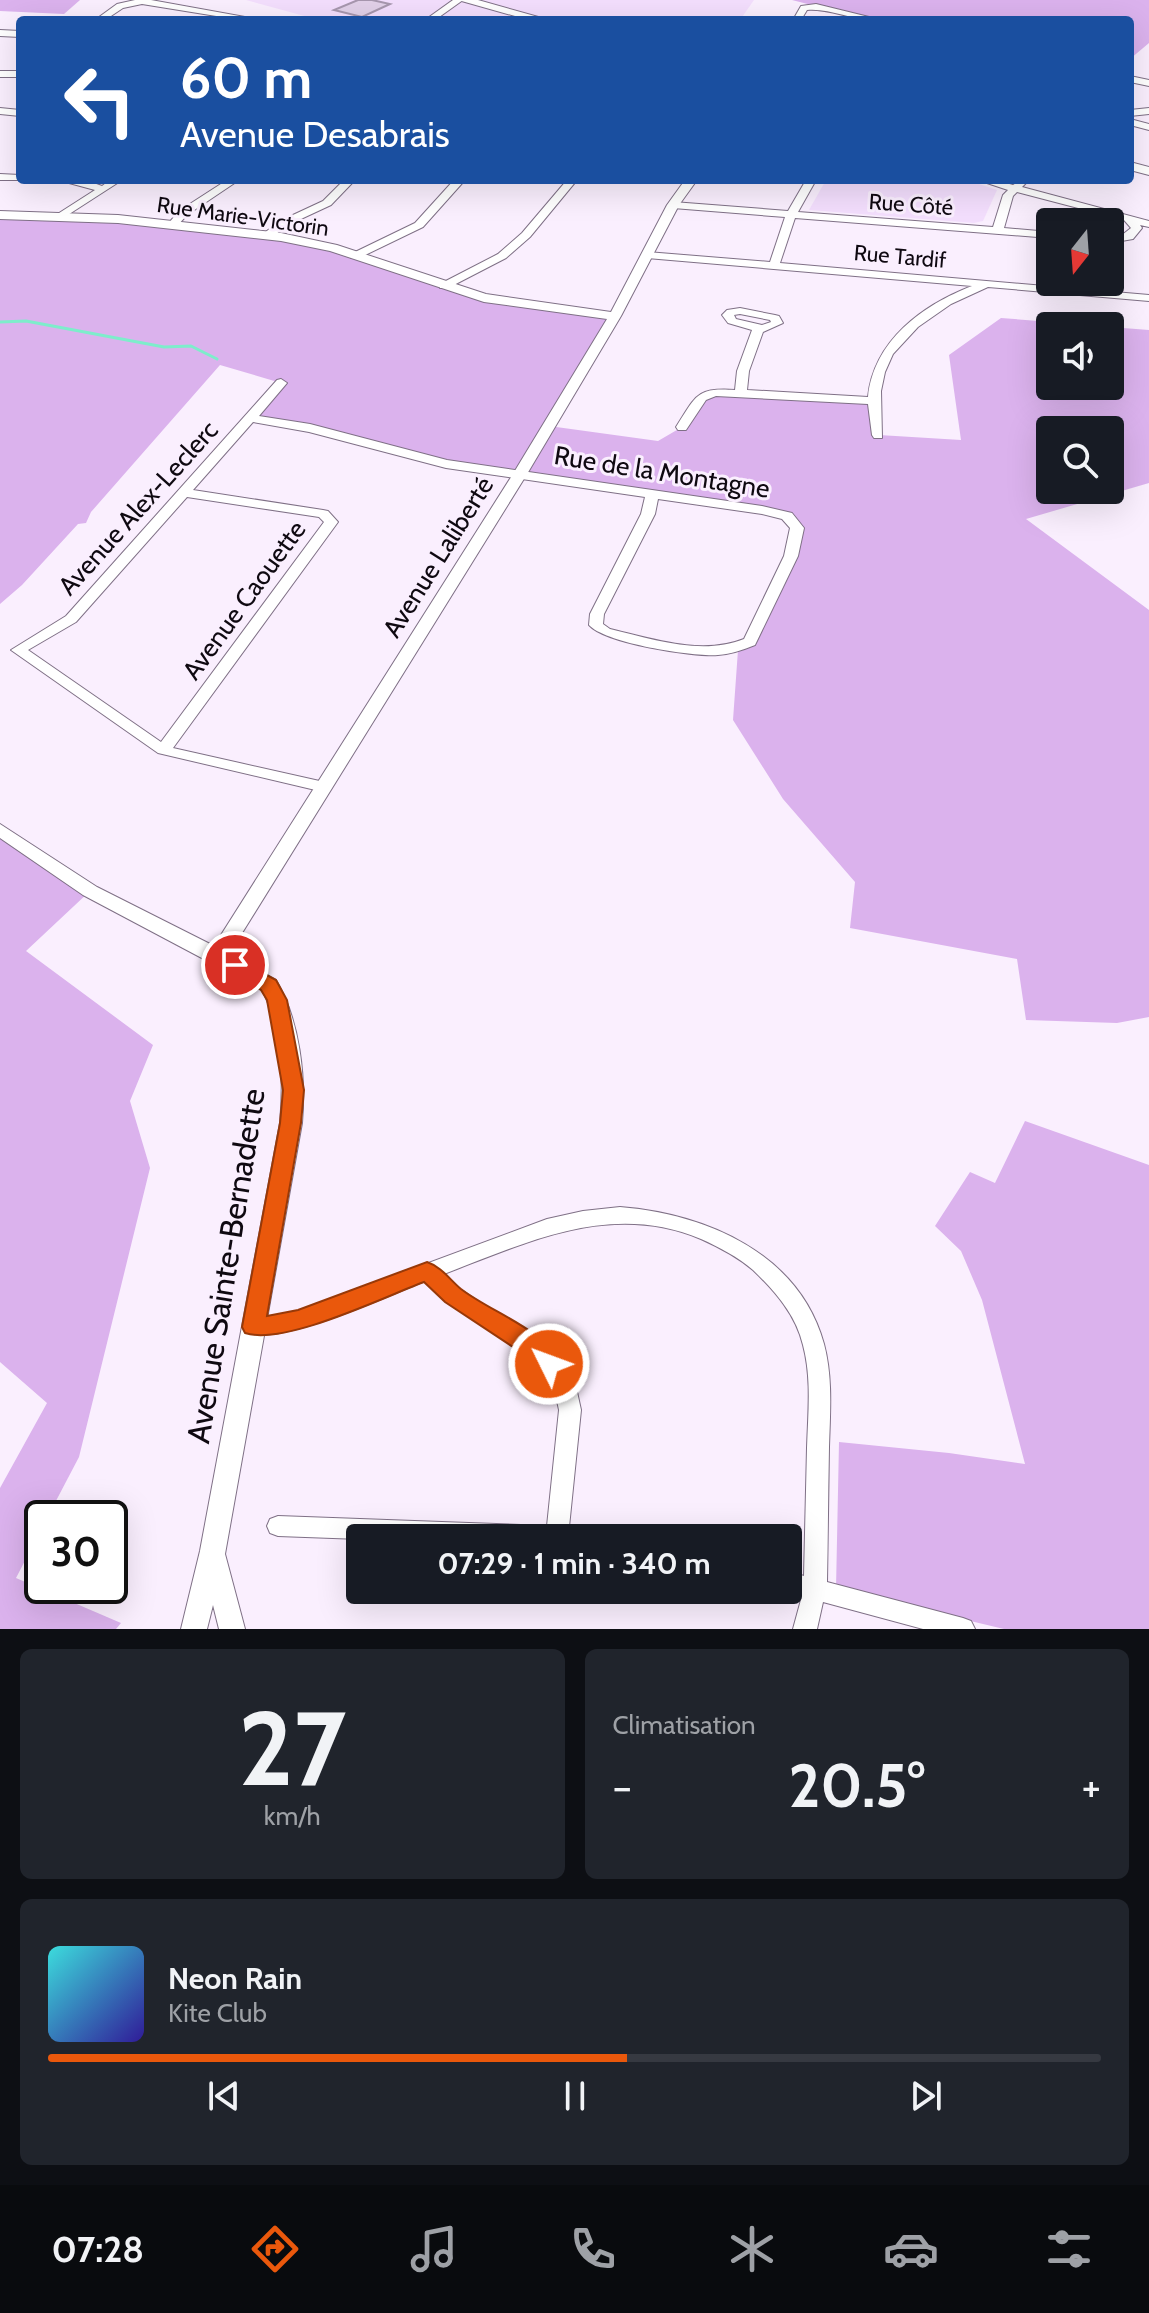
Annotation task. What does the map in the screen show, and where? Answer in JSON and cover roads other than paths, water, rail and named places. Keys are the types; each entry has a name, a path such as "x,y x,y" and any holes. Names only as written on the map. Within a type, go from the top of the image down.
{"main road":[{"path":"461,0 527,16"}],"street":[{"path":"435,16 461,0"},
{"path":"105,16 120,6 142,1 233,16"},
{"path":"799,16 804,8 816,7 853,16"},
{"path":"1149,113 1144,120 1149,126"},
{"path":"87,184 102,189"},
{"path":"60,217 110,184"},
{"path":"173,224 183,213 228,184"},
{"path":"267,236 284,223 327,203 346,184"},
{"path":"355,256 419,225 456,184"},
{"path":"444,286 502,256 526,235 569,184"},
{"name":"Avenue Laliberté","path":"218,956 254,893 520,474 615,316 673,205 688,184"},
{"path":"774,266 791,215 809,184"},
{"path":"999,184 1149,224"},
{"path":"998,230 1008,195 1020,184"},
{"name":"Rue Côté","path":"673,205 1036,234"},
{"name":"Rue Marie-Victorin","path":"0,215 173,224 267,236 333,248 444,286 509,302 615,316"},
{"path":"1124,238 1134,234 1137,228 1127,218"},
{"path":"1124,241 1136,242"},
{"name":"Rue Tardif","path":"647,255 1149,298"},
{"path":"878,435 875,389 893,347 914,322 942,303 988,284"},
{"path":"741,393 743,371 758,329"},
{"name":"Avenue Alex-Leclerc","path":"163,750 18,650 71,619 281,383"},
{"path":"682,427 702,397 714,392 874,401"},
{"name":"Rue de la Montagne","path":"251,418 310,428 429,461 762,510 787,516 794,522 797,537 791,556 750,642 738,650 713,652 689,648 605,632 596,625 597,614 648,514 652,494"},
{"name":"Avenue Caouette","path":"163,750 331,522 323,514 185,493"},
{"path":"163,750 324,787"},
{"name":"Avenue Sainte-Bernadette","path":"0,830 90,891 269,985 277,1000 284,1028 294,1090 291,1123 213,1551 194,1629"},
{"path":"254,1327 281,1325 302,1319 547,1227 597,1216 636,1215 673,1221 707,1232 738,1248 783,1286 803,1316 815,1346 820,1379 815,1589 805,1629"},
{"path":"427,1271 453,1295 533,1348 563,1378 570,1410 558,1524"},
{"path":"278,1526 346,1528"},
{"path":"213,1551 232,1629"},
{"path":"802,1586 963,1629"}],"waterway":[{"path":"0,322 26,321 164,347 191,346 217,359"}]}
